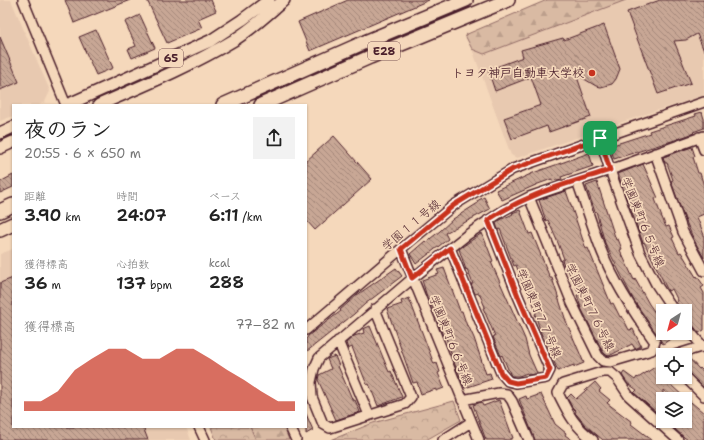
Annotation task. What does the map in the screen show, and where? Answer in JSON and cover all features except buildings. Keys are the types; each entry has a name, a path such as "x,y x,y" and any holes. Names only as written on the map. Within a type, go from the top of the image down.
{"highway":[{"name":"E28","path":"225,104 365,42 466,0"},
{"name":"E28","path":"263,104 370,57 508,0"},
{"path":"0,211 12,205"},
{"path":"0,230 12,224"}],"main road":[{"name":"65","path":"68,104 210,40 242,20 269,0"},
{"name":"65","path":"101,104 171,74 234,40 284,0"},
{"path":"0,133 12,127"},
{"path":"0,148 12,142"}],"street":[{"path":"23,0 66,104"},
{"name":"学園１１号線","path":"307,329 454,205 513,169 704,102"},
{"path":"375,309 411,397 405,404 330,428 323,424 312,397 311,382 314,369 319,358 375,309 412,278 467,235 504,210 529,197 610,170 702,136 704,150"},
{"name":"学園東町６５号線","path":"600,138 640,253 656,284 669,304"},
{"path":"655,153 684,232 704,271"},
{"name":"学園東町７６号線","path":"529,197 572,303 598,356 603,361 611,362 652,350 655,342 630,304 600,247 577,180"},
{"name":"学園東町７７号線","path":"450,248 501,373 508,381 516,383 546,378 550,370 515,290 488,220"},
{"name":"学園東町６６号線","path":"401,249 479,440"},
{"path":"692,334 703,347 692,350"},
{"path":"338,341 369,415"},
{"path":"593,440 571,419 558,393 563,384 602,372 610,372 617,378 629,396 678,440"},
{"path":"692,384 704,396"},
{"path":"462,400 499,393 506,394 512,401 529,440"},
{"path":"443,440 471,422"},
{"path":"199,428 205,440"},
{"path":"290,428 296,440"}],"shaded area":[{"path":"0,0 11,0 50,91 45,102 41,104 12,104 12,116 0,121"},
{"name":"トヨタ神戸自動車大学校","path":"613,0 704,0 704,96 517,158 511,155 472,49"},
{"path":"12,249 12,428 186,428 191,440 0,440 0,254"}],"green space":[{"path":"547,0 626,0 484,54 472,49 465,35"},
{"path":"454,401 461,420 426,440 331,440 373,423"},
{"path":"211,428 250,428 256,440 216,440"},
{"path":"250,428 284,428 289,440 256,440"}],"place":[{"name":"トヨタ神戸自動車大学校","path":"592,73"}],"route":[{"path":"600,138 610,170 529,197 488,220 505,265 550,370 546,378 516,383 508,381 501,373 450,248 412,278 401,249 454,205 513,169 600,138"}]}
